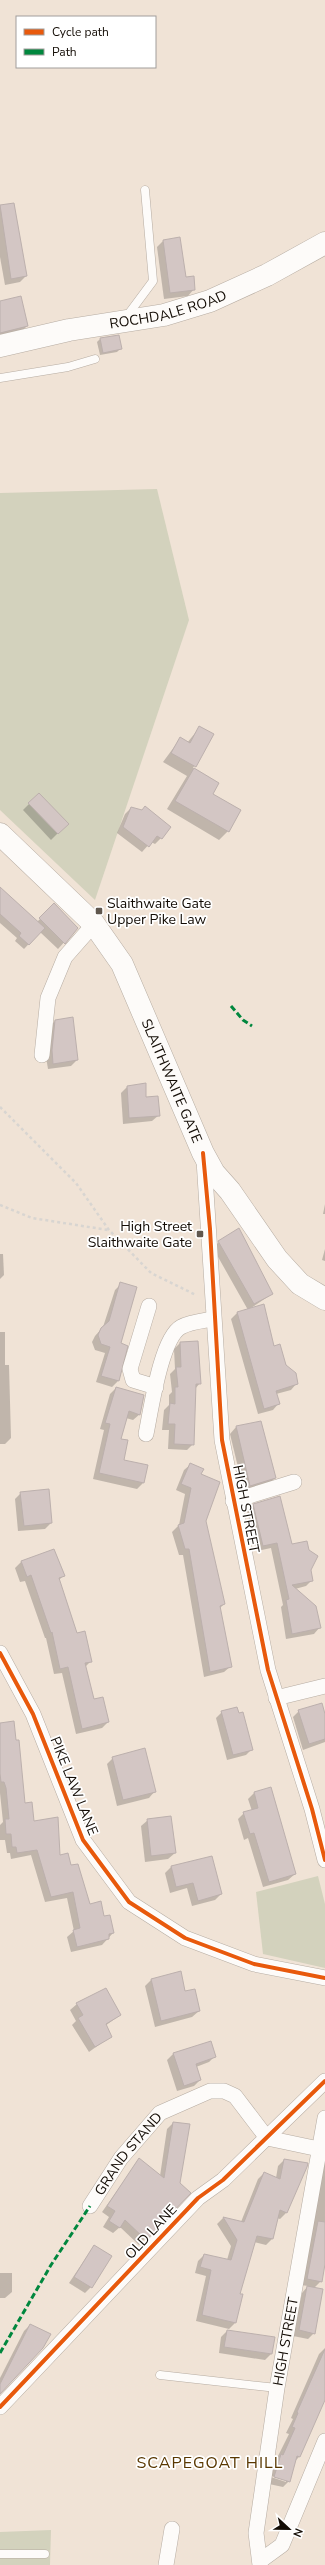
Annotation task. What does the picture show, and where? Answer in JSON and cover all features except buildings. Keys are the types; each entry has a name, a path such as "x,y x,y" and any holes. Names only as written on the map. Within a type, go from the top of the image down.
{"street":[{"name":"ROCHDALE ROAD","path":"0,346 124,320 164,314 210,301 267,275 325,243"},
{"name":"SLAITHWAITE GATE","path":"0,834 94,924 122,964 203,1153 214,1173 230,1191 276,1259 300,1284 325,1299"},
{"path":"42,1055 48,998 65,958 94,924"},
{"name":"HIGH STREET","path":"203,1153 210,1230 212,1303 222,1440 268,1670 276,1698 318,1807 325,1860"},
{"path":"149,1306 130,1368 133,1380 156,1387"},
{"path":"146,1434 165,1345 179,1328 197,1321 213,1319"},
{"path":"233,1501 294,1482"},
{"name":"PIKE LAW LANE","path":"0,1653 33,1714 83,1840 129,1902 185,1938 247,1962 325,1978"},
{"path":"276,1698 325,1686"},
{"name":"OLD LANE","path":"0,2407 198,2198 223,2180 325,2081"},
{"name":"GRAND STAND","path":"90,2206 121,2158 160,2113 210,2091 224,2091 235,2096 267,2138"},
{"name":"HIGH STREET","path":"260,2563 256,2533 277,2388 325,2118"},
{"path":"267,2138 319,2149"},
{"path":"260,2563 282,2545 325,2441"},
{"path":"166,2565 172,2529"}],"lane":[{"path":"124,320 153,280 145,190"},
{"path":"0,378 68,367 95,359"},
{"path":"160,2375 277,2388"},
{"path":"0,2554 45,2554"}],"path":[{"path":"0,1107 76,1183 109,1230 151,1273 212,1303"},
{"path":"0,1205 32,1218 109,1230"}],"green space":[{"path":"157,489 189,620 95,900 0,810 0,493"},
{"path":"318,1876 325,1904 325,1968 263,1954 256,1892"},
{"path":"51,2530 50,2565 0,2565 0,2532"}],"marked path":[{"path":"231,1006 243,1020 252,1026"},
{"path":"0,2353 51,2265 90,2206"}],"cycle path":[{"path":"203,1153 210,1229 222,1440 268,1670 312,1809 325,1860"},
{"path":"0,1653 33,1714 83,1840 129,1902 185,1938 254,1964 325,1978"},
{"path":"0,2407 198,2198 223,2180 325,2081"}],"place":[{"name":"Slaithwaite Gate Upper Pike Law","path":"99,911"},
{"name":"High Street Slaithwaite Gate","path":"200,1234"}],"district":[{"name":"SCAPEGOAT HILL","path":"210,2463"}]}
